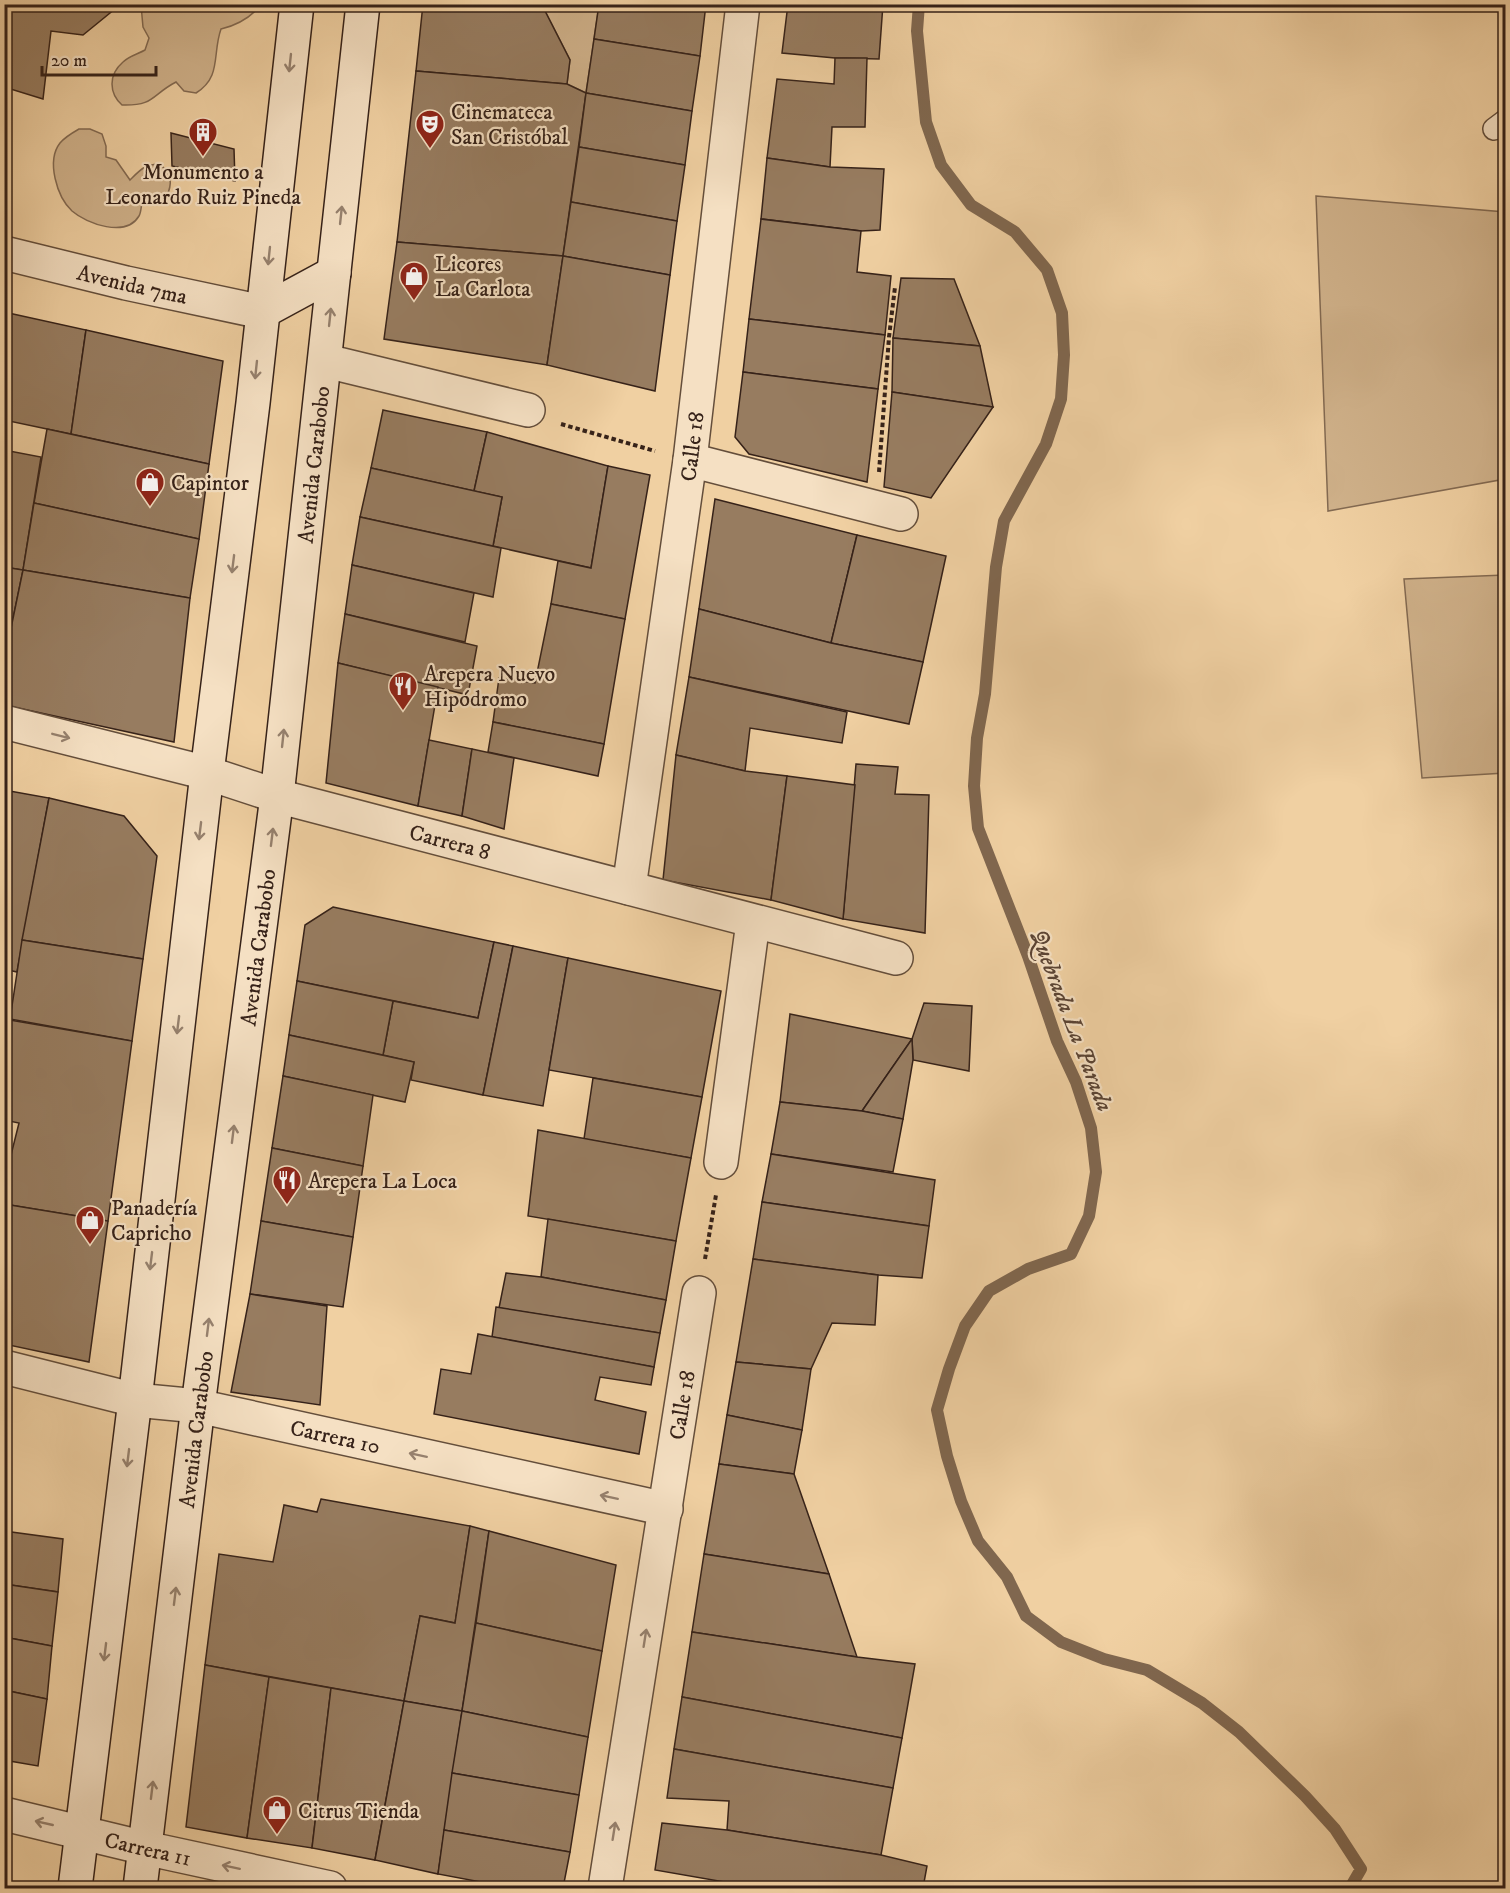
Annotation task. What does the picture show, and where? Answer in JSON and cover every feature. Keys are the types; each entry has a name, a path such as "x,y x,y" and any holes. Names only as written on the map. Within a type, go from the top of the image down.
{"street":[{"path":"75,1888 135,1400 297,4"},
{"name":"Avenida Carabobo","path":"140,1888 198,1406 277,796 363,4"},
{"name":"Calle 18","path":"629,888 690,460 743,4"},
{"name":"Avenida 7ma","path":"4,253 146,288 262,312"},
{"path":"262,312 334,273"},
{"path":"326,361 528,410"},
{"path":"690,460 885,510"},
{"name":"Carrera 8","path":"4,722 207,773 277,796 896,958"},
{"path":"721,1162 753,922"},
{"name":"Calle 18","path":"605,1888 699,1293"},
{"name":"Carrera 10","path":"4,1367 135,1400 198,1406 666,1509"},
{"name":"Carrera 11","path":"4,1814 145,1848 330,1888"}],"path":[{"path":"885,510 878,483 895,287"},
{"path":"528,410 569,427 690,460"},
{"path":"699,1293 721,1162"}],"shaded area":[{"path":"141,4 261,5 243,20 221,29 210,80 196,93 184,91 176,82 147,102 122,105 113,90 115,73 125,60 145,50 149,38 143,27"},
{"path":"534,5 599,5 586,93 567,84 570,60 544,9 533,8"},
{"path":"79,129 90,129 102,134 106,146 106,157 116,160 130,180 143,168 160,164 170,180 166,198 142,203 141,212 133,223 116,228 96,224 72,211 58,188 54,159 60,143"},
{"path":"1316,196 1505,212 1505,479 1328,511"},
{"path":"1505,575 1505,773 1422,778 1404,579"}],"building":[{"path":"4,4 121,4 83,35 51,31 43,99 4,87"},
{"path":"423,4 508,4 544,9 570,60 567,84 416,71"},
{"path":"599,4 706,4 700,56 594,39"},
{"path":"788,4 883,4 879,59 782,53"},
{"path":"594,39 700,56 692,111 586,93"},
{"path":"835,58 867,58 865,127 832,127 830,167 767,158 777,79 834,84"},
{"path":"416,71 567,84 586,93 563,256 397,242"},
{"path":"586,93 692,111 685,165 579,147"},
{"name":"Monumento a Leonardo Ruiz Pineda","path":"171,133 234,149 235,181 172,166"},
{"path":"579,147 685,165 677,221 571,202"},
{"path":"767,158 830,167 884,169 880,230 861,231 761,219"},
{"path":"571,202 677,221 670,275 563,256"},
{"path":"761,219 861,231 857,272 891,276 885,335 749,319"},
{"path":"397,242 563,256 547,365 384,339"},
{"path":"563,256 670,275 655,391 547,365"},
{"path":"901,278 954,279 980,346 893,338"},
{"path":"4,312 86,330 71,434 4,420"},
{"path":"749,319 885,335 878,389 743,372"},
{"path":"86,330 223,361 209,464 71,434"},
{"path":"893,338 980,346 993,407 892,392"},
{"path":"743,372 878,389 867,482 749,454 735,437"},
{"path":"892,392 993,407 931,498 884,487"},
{"path":"383,410 487,432 474,491 371,468"},
{"path":"47,429 209,464 199,539 34,503"},
{"path":"487,432 608,466 591,568 493,546 502,497 474,491"},
{"path":"4,450 41,457 23,570 4,567"},
{"path":"608,466 650,475 625,619 551,604 558,561 591,568"},
{"path":"371,468 502,497 493,546 360,517"},
{"path":"715,499 857,535 831,643 699,609"},
{"path":"34,503 199,539 190,598 23,570"},
{"path":"360,517 501,548 493,597 352,565"},
{"path":"857,535 946,556 923,662 831,643"},
{"path":"352,565 474,593 465,642 345,614"},
{"path":"4,567 23,570 4,662"},
{"path":"23,570 190,598 174,742 4,705 4,662"},
{"path":"551,604 625,619 604,744 493,722 499,678 535,683"},
{"path":"699,609 831,643 923,662 909,724 689,677"},
{"path":"345,614 477,646 468,695 338,663"},
{"path":"338,663 438,687 418,806 326,783"},
{"path":"689,677 847,712 842,743 750,728 745,771 676,755"},
{"path":"493,722 604,744 598,776 488,752"},
{"path":"429,740 472,749 462,816 418,806"},
{"path":"472,749 514,758 504,829 462,816"},
{"path":"676,755 745,771 787,776 771,900 663,880"},
{"path":"856,764 898,767 895,794 929,795 925,933 843,919"},
{"path":"787,776 855,785 843,919 771,900"},
{"path":"4,790 49,798 17,972 4,969"},
{"path":"49,798 124,816 157,856 143,959 22,940"},
{"path":"333,907 494,942 478,1018 297,981 305,925"},
{"path":"22,940 143,959 132,1041 10,1019"},
{"path":"494,942 513,946 483,1095 411,1080 414,1062 383,1055 393,1001 478,1018"},
{"path":"513,946 568,958 543,1106 483,1095"},
{"path":"568,958 721,991 702,1097 549,1070"},
{"path":"297,981 393,1001 383,1055 289,1035"},
{"path":"924,1003 972,1006 969,1071 913,1060 912,1039"},
{"path":"790,1014 912,1039 862,1111 780,1102"},
{"path":"4,1019 132,1041 108,1221 4,1204 4,1183 19,1123 4,1120"},
{"path":"289,1035 414,1062 405,1102 283,1076"},
{"path":"912,1039 913,1060 903,1119 862,1111"},
{"path":"283,1076 373,1095 363,1166 272,1148"},
{"path":"593,1078 702,1097 691,1158 584,1139"},
{"path":"780,1102 862,1111 903,1119 893,1172 771,1154"},
{"path":"538,1130 691,1158 676,1241 528,1216"},
{"path":"272,1148 363,1166 353,1237 261,1221"},
{"path":"771,1154 935,1180 929,1226 762,1202"},
{"path":"762,1202 929,1226 922,1278 878,1275 753,1259"},
{"path":"4,1204 108,1221 89,1362 4,1344"},
{"path":"548,1219 676,1241 666,1300 541,1277"},
{"path":"261,1221 353,1237 343,1307 250,1294"},
{"path":"753,1259 878,1275 875,1325 832,1323 811,1369 736,1362"},
{"path":"506,1273 541,1277 666,1300 660,1333 499,1308"},
{"path":"250,1294 327,1306 320,1405 231,1392"},
{"path":"496,1307 660,1333 654,1367 492,1337"},
{"path":"478,1334 654,1367 651,1385 600,1377 595,1400 646,1412 639,1454 434,1414 441,1369 471,1374"},
{"path":"736,1362 811,1369 802,1430 727,1415"},
{"path":"727,1415 802,1430 794,1474 719,1464"},
{"path":"719,1464 794,1474 829,1574 704,1554"},
{"path":"321,1499 470,1526 455,1623 420,1616 404,1701 205,1665 219,1554 273,1562 284,1505 317,1512"},
{"path":"470,1526 489,1531 462,1711 404,1701 420,1616 455,1623"},
{"path":"4,1531 63,1539 58,1592 4,1584"},
{"path":"489,1531 616,1565 602,1651 476,1623"},
{"path":"704,1554 829,1574 857,1657 692,1632"},
{"path":"4,1584 58,1592 52,1646 4,1637"},
{"path":"476,1623 602,1651 588,1737 462,1711"},
{"path":"692,1632 915,1664 902,1738 682,1697"},
{"path":"4,1637 52,1646 47,1699 4,1690"},
{"path":"205,1665 269,1677 247,1838 186,1827"},
{"path":"269,1677 331,1688 312,1848 247,1838"},
{"path":"331,1688 404,1701 375,1860 312,1848"},
{"path":"4,1690 47,1699 38,1766 4,1760"},
{"path":"682,1697 902,1738 893,1788 674,1749"},
{"path":"404,1701 462,1711 438,1874 375,1860"},
{"path":"462,1711 588,1737 579,1795 452,1773"},
{"path":"674,1749 893,1788 881,1855 727,1830 729,1801 667,1798"},
{"path":"452,1773 579,1795 570,1852 444,1830"},
{"path":"662,1823 727,1830 881,1855 927,1866 923,1888 759,1888 655,1870"},
{"path":"444,1830 570,1852 563,1888 513,1888 438,1874"},
{"path":"4,1880 33,1886 32,1888 4,1888"}],"waterway":[{"name":"Quebrada La Parada","path":"919,4 917,31 926,122 941,165 971,205 1015,232 1047,270 1062,313 1064,355 1061,399 1046,444 1004,521 996,567 985,694 977,738 974,786 978,828 1028,956 1057,1041 1076,1082 1091,1128 1096,1172 1089,1216 1071,1254 1028,1269 989,1291 965,1326 937,1410 947,1456 961,1501 978,1541 1007,1577 1026,1616 1061,1642 1104,1659 1147,1670 1202,1703 1239,1732 1305,1796 1335,1829 1361,1869 1350,1888"}],"place":[{"name":"Cinemateca San Cristóbal","path":"430,150"},
{"name":"Monumento a Leonardo Ruiz Pineda","path":"203,158"},
{"name":"Licores La Carlota","path":"414,302"},
{"name":"Capintor","path":"150,508"},
{"name":"Arepera Nuevo Hipódromo","path":"403,712"},
{"name":"Arepera La Loca","path":"287,1206"},
{"name":"Panadería Capricho","path":"90,1246"},
{"name":"Citrus Tienda","path":"277,1836"}]}
